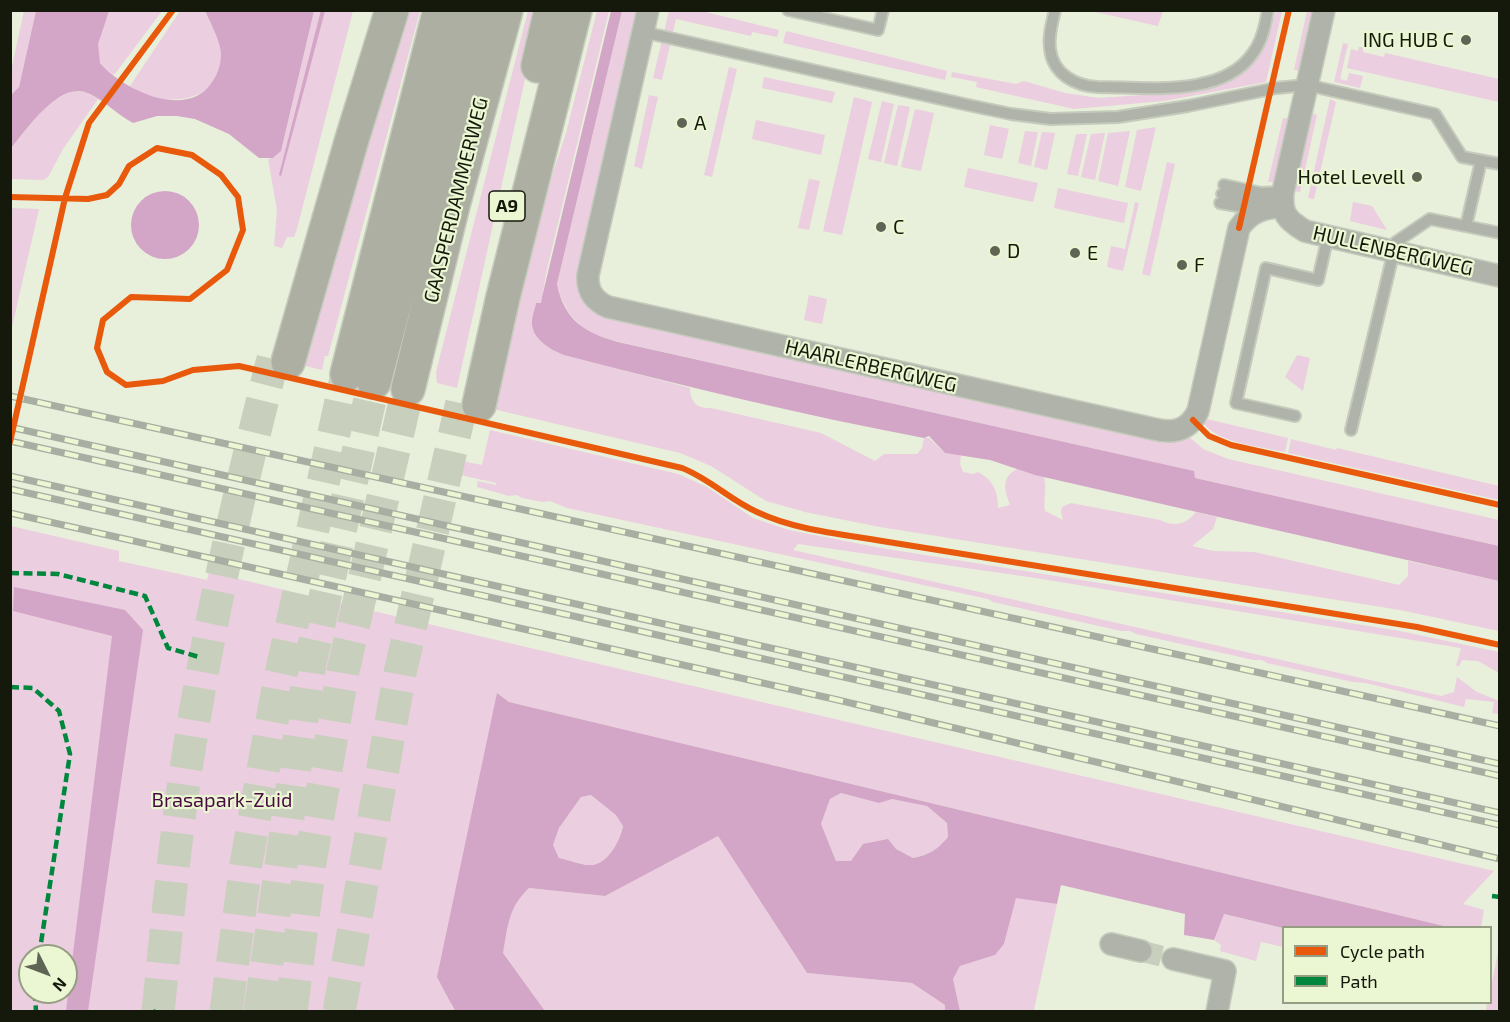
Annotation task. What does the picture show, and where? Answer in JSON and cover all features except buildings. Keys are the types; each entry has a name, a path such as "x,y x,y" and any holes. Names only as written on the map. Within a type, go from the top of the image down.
{"highway":[{"path":"374,10 317,199 280,361 322,242 392,10"},
{"name":"GAASPERDAMMERWEG","path":"440,10 361,378 472,10"},
{"name":"GAASPERDAMMERWEG","path":"408,389 459,182 506,10"},
{"name":"A9","path":"551,10 471,403 503,297 575,10"}],"street":[{"name":"HAARLERBERGWEG","path":"648,10 649,34 588,275 589,289 593,296 608,307 1172,432 1188,424 1198,411 1239,228 1245,219 1261,210"},
{"path":"1261,210 1283,200 1324,10"},
{"name":"HULLENBERGWEG","path":"1283,200 1291,222 1305,231 1500,276"},
{"path":"1111,944 1141,951"},
{"path":"1173,959 1226,971 1217,1011"}],"lane":[{"path":"788,10 878,30 883,10"},
{"path":"1055,10 1049,38 1052,59 1063,74 1075,83 1086,87 1182,87 1219,80 1237,70 1251,56 1261,39 1268,10"},
{"path":"649,34 968,105 1051,119 1118,117 1188,106 1276,88 1307,85 1435,114 1462,157 1500,164"},
{"path":"1466,226 1481,161"},
{"path":"286,327 322,242 333,165"},
{"path":"1261,210 1222,194 1261,193 1283,200"},
{"path":"1351,430 1396,242 1430,219 1500,233"},
{"path":"1294,416 1236,403 1266,268 1318,280 1328,236"}],"green space":[{"path":"24,11 36,11 19,87 11,95 11,71"},
{"path":"109,11 162,11 114,75 101,64 97,50 99,36"},
{"path":"180,11 205,11 215,32 221,54 219,71 212,84 201,93 188,98 173,99 158,98 130,86"},
{"path":"314,11 353,11 297,229 294,237 287,237 282,248 274,246 277,210 268,159 276,156 282,147"},
{"path":"399,11 420,11 328,356 325,356 322,370 297,364"},
{"path":"528,11 540,11 457,388 437,383 436,372"},
{"path":"597,11 609,11 547,269 541,303 536,304 532,318 535,335 544,344 566,355 690,388 691,397 698,406 821,433 875,461 884,454 917,454 922,448 924,438 929,438 945,453 961,455 960,464 963,472 973,474 978,472 991,482 996,491 998,508 1010,505 1005,485 1008,476 1017,469 1044,477 1045,511 1063,520 1062,507 1071,503 1160,520 1170,524 1180,524 1196,512 1217,517 1213,529 1192,546 1213,551 1254,552 1399,585 1408,576 1408,561 1499,581 1499,631 1400,610 880,527 805,512 766,501 711,466 680,453 493,409 540,213 566,133"},
{"path":"622,11 640,11 585,297 1187,435 1203,449 1228,459 1499,520 1499,546 1195,478 1193,471 596,335 580,325 568,311 557,284"},
{"path":"669,11 702,11 779,30 777,37 752,32 751,36 676,19 662,80 653,78"},
{"path":"1091,11 1163,11 1158,26"},
{"path":"1276,11 1282,11 1266,82 1164,101 1074,109 976,87 977,82 951,77 952,72 1016,84 1024,81 1065,93 1098,98 1173,93 1219,86 1240,75 1255,59 1265,42"},
{"path":"1307,11 1313,11 1300,71 1294,70"},
{"path":"786,31 947,71 945,80 783,43"},
{"path":"1343,43 1348,44 1340,79 1347,81 1349,73 1363,76 1360,88 1334,82"},
{"path":"1359,47 1363,47 1363,52 1384,57 1385,53 1499,79 1499,102 1347,68 1351,49 1358,51"},
{"path":"729,67 737,69 712,177 704,175"},
{"path":"764,77 835,92 832,103 762,88"},
{"path":"76,91 86,92 98,99 63,149 48,177 43,180 11,179 11,148 47,106 56,99"},
{"path":"649,95 658,97 642,169 634,166"},
{"path":"854,97 872,102 842,235 823,231"},
{"path":"1330,99 1336,102 1314,199 1308,198"},
{"path":"882,101 894,104 881,162 868,159"},
{"path":"898,105 910,107 897,166 884,163"},
{"path":"915,109 934,113 921,171 901,167"},
{"path":"1311,113 1317,115 1300,192 1294,191"},
{"path":"1283,118 1289,119 1275,182 1268,182"},
{"path":"756,120 825,135 821,155 752,139"},
{"path":"990,125 1009,129 1002,159 984,155"},
{"path":"1156,127 1141,191 1125,187 1137,130"},
{"path":"1025,131 1038,132 1031,166 1018,163"},
{"path":"1130,131 1118,186 1098,181 1108,133"},
{"path":"1042,132 1055,133 1047,170 1034,167"},
{"path":"1105,133 1095,180 1081,177 1091,134"},
{"path":"1076,134 1087,134 1078,176 1067,174"},
{"path":"1167,162 1175,164 1150,276 1142,274"},
{"path":"968,168 1038,183 1033,202 964,187"},
{"path":"809,179 820,181 809,230 798,228"},
{"path":"1058,188 1128,203 1124,223 1054,208"},
{"path":"1135,202 1139,203 1123,271 1107,267 1111,246 1125,249"},
{"path":"1353,202 1372,206 1387,230 1350,221"},
{"path":"10,208 39,209 12,327 11,327"},
{"path":"809,295 827,299 822,324 804,320"},
{"path":"1297,355 1310,358 1303,391 1285,377"},
{"path":"1202,418 1288,438 1285,452 1251,446 1218,435 1201,421"},
{"path":"490,430 678,474 707,487 753,518 789,530 881,548 1400,631 1499,652 1499,673 1478,661 1462,660 1459,666 1456,666 1461,648 1036,578 798,544 793,550 1441,696 1454,692 1457,677 1477,692 1499,701 1499,714 1492,713 1494,702 1466,699 1464,707 1366,683 993,602 988,599 567,508 550,501 543,502 517,495 509,496 477,487 478,481 496,485 496,483 434,469 437,456 482,465"},
{"path":"1291,439 1499,486 1499,500 1288,453"},
{"name":"Brasapark-Zuid","path":"11,526 119,551 119,561 207,580 209,572 1494,871 1463,904 1484,910 1481,926 1444,926 509,702 497,693 451,1005 455,1011 11,1012"},
{"path":"841,793 879,803 892,798 927,806 947,823 948,837 933,851 913,858 896,849 851,861 836,861 821,824 830,799"},
{"path":"591,795 617,815 623,826 617,844 598,864 584,865 559,858 553,845 559,828 581,797"},
{"path":"718,836 807,973 912,983 945,1005 945,1011 545,1011 503,953 513,910 522,895 529,888 605,896"},
{"path":"1016,897 1057,904 1034,1010 1041,1011 960,1011 953,979 960,966 995,955 1004,944"},
{"path":"1223,914 1282,928 1282,947 1261,942 1256,961 1220,951 1221,945 1214,940"},
{"path":"1499,948 1499,1011 1486,1011 1487,1004 1492,1004 1492,982"}],"shaded area":[{"path":"321,10 325,11 281,176 279,175"},
{"path":"36,11 109,11 98,44 100,63 110,73 138,90 170,100 185,100 199,95 210,85 218,71 221,58 215,32 205,11 314,11 281,151 273,158 259,158 229,134 195,119 157,116 133,123 96,97 79,91 56,99 35,118 11,148 11,95 19,87"},
{"path":"611,11 622,11 557,284 565,307 571,316 586,329 618,342 1194,471 1195,478 1499,546 1499,581 1035,475 990,460 945,453 929,436 924,438 743,400 564,355 548,347 535,334 532,317 536,303 541,303"},
{"path":"172,191 184,197 193,206 199,218 197,238 189,249 172,259 158,259 141,249 133,238 131,218 141,201 152,193"},
{"path":"14,587 125,610 143,630 88,1011 66,1011 67,1004 78,1004 78,944 74,944 112,636 13,611"},
{"path":"497,693 509,702 1444,926 1282,928 1224,914 1214,940 1184,935 1185,914 1061,885 1057,904 1016,898 1004,944 995,955 960,966 953,979 960,1011 945,1011 945,1005 912,983 807,973 718,836 605,896 529,888 513,910 503,953 545,1011 455,1011 437,977","holes":["841,793 879,803 892,799 927,806 947,823 948,837 933,851 913,858 896,849 888,839 863,844 851,861 836,861 821,824 830,799","591,795 616,815 623,826 620,837 608,856 598,864 584,865 559,858 553,845 559,828 581,797"]}],"tunnel":[{"path":"158,1012 180,815 197,701 226,553 273,359"},
{"path":"226,1012 246,864 278,688 347,374"},
{"path":"260,1012 310,663 374,382"},
{"path":"291,1012 310,863 343,671 408,389"},
{"path":"339,1012 400,673 462,402"},
{"path":"1141,951 1173,959"}],"railway":[{"path":"10,396 1500,726"},
{"path":"10,427 1500,764"},
{"path":"10,441 1500,776"},
{"path":"10,476 1500,813"},
{"path":"10,489 1500,825"},
{"path":"10,513 838,700 1500,859"}],"marked path":[{"path":"10,573 58,574 145,596 168,648 199,657"},
{"path":"10,687 33,688 59,711 70,754 41,944"},
{"path":"1492,896 1500,897"},
{"path":"36,1004 36,1012"}],"cycle path":[{"path":"10,442 65,198 89,123 173,10"},
{"path":"1239,228 1289,10"},
{"path":"10,197 88,199 107,195 119,184 129,166 157,148 192,155 221,175 238,197 243,230 227,270 190,299 131,297 103,320 97,348 107,372 126,385 163,381 193,370 239,366 682,468 757,512 802,527 1417,627 1500,645"},
{"path":"1193,420 1209,436 1231,445 1500,505"}],"place":[{"name":"ING HUB C","path":"1466,40"},
{"name":"A","path":"682,123"},
{"name":"Hotel Levell","path":"1417,177"},
{"name":"C","path":"881,227"},
{"name":"D","path":"995,251"},
{"name":"E","path":"1075,253"},
{"name":"F","path":"1182,265"}]}
